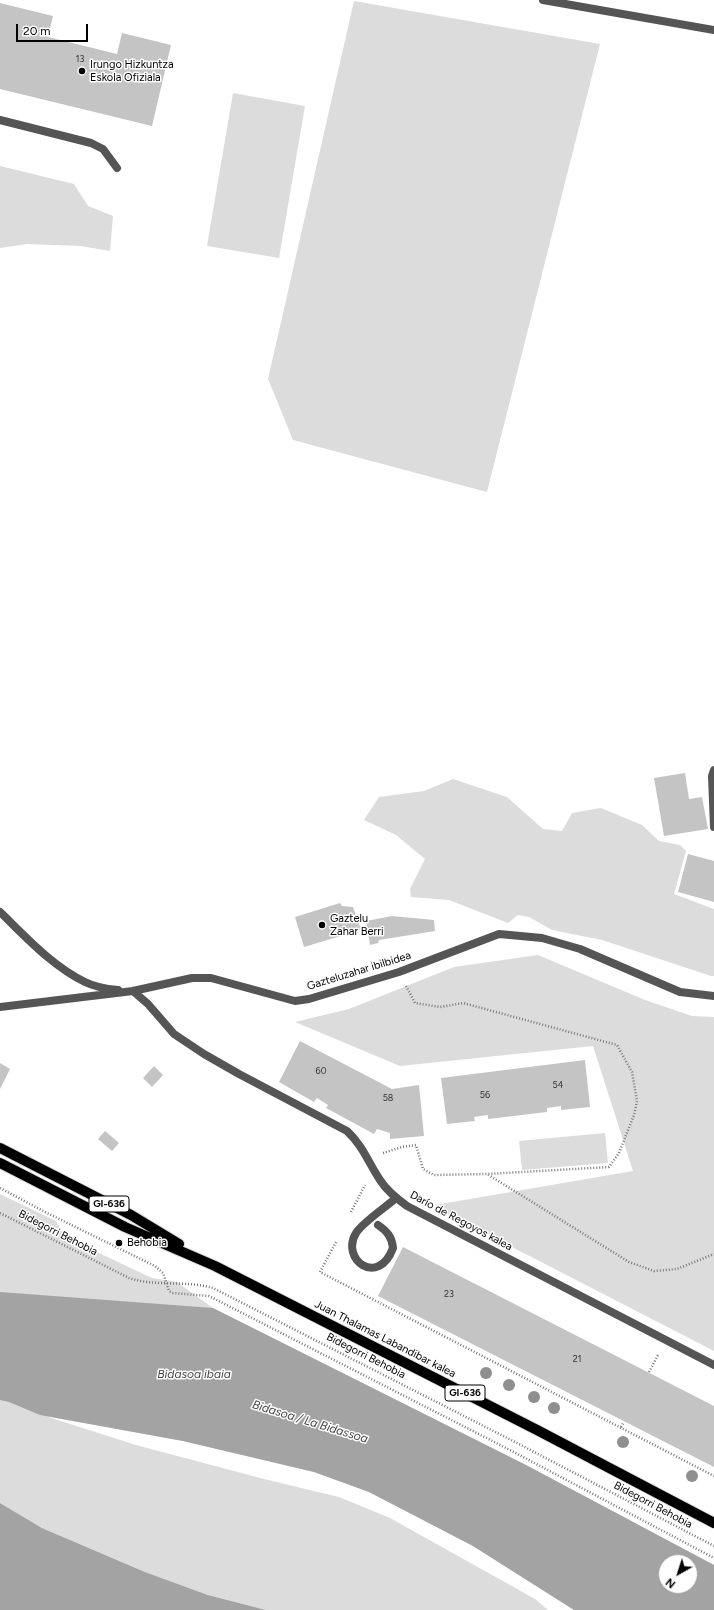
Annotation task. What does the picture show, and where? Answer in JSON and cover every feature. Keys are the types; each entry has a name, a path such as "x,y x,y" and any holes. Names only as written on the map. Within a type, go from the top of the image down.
{"main road":[{"name":"Juan Thalamas Labandibar kalea","path":"0,1148 130,1215 215,1266"},
{"name":"Juan Thalamas Labandibar kalea","path":"0,1163 125,1227 215,1266 539,1431 714,1523"}],"street":[{"path":"543,0 714,30"},
{"path":"0,120 91,143 102,149 117,168"},
{"path":"714,770 712,776 714,827"},
{"path":"0,912 61,968 86,983 103,988 133,992"},
{"name":"Gazteluzahar ibilbidea","path":"0,1008 133,992 192,978 211,978 296,1001 309,999 399,972 499,934 542,938 580,949 680,992 714,996"},
{"name":"Darío de Regoyos kalea","path":"133,992 148,1004 174,1034 204,1054 238,1074 347,1131 360,1144 379,1179 396,1198 414,1210 714,1365"},
{"path":"378,1225 387,1232 391,1238 393,1248 383,1265 375,1268 367,1268 355,1258 352,1250 352,1240 357,1231 396,1198"}],"path":[{"path":"368,1158 402,1147 416,1145 423,1169 434,1175 487,1174 609,1167 619,1153 634,1115 637,1101 632,1072 617,1045 463,1004 440,1007 415,1003 399,972"},
{"path":"487,1174 629,1262 654,1271 677,1269 714,1254"},
{"path":"0,1188 47,1214 155,1266 163,1273 169,1290 173,1293 208,1296 508,1449 714,1558"},
{"name":"Bidegorri Behobia","path":"0,1213 129,1278 140,1282 200,1285 213,1288 714,1546"},
{"path":"320,1272 714,1476"},
{"path":"621,1427 624,1422"}],"shaded area":[{"path":"354,1 600,44 487,492 293,440 268,379"},
{"path":"233,93 305,106 279,258 207,246"},
{"path":"0,166 74,184 88,206 113,216 110,251 81,246 27,244 0,248"},
{"path":"453,779 507,797 543,829 562,831 572,813 601,808 642,825 659,841 680,845 686,851 674,894 714,909 714,976 602,940 552,930 529,917 518,915 508,923 449,900 411,897 410,889 425,859 396,835 364,820 379,797 424,791"},
{"path":"538,955 645,1000 692,1016 714,1017 714,1351 442,1211 435,1205 633,1171 593,1046 400,1066 295,1022 349,1009 454,967"},
{"path":"605,1133 608,1163 522,1170 519,1141"},
{"path":"0,1194 56,1221 65,1237 152,1278 177,1282 213,1308 526,1465 693,1554 658,1554 658,1594 698,1594 698,1556 714,1565 714,1610 574,1610 473,1546 369,1492 314,1472 183,1441 45,1416 136,1445 339,1497 390,1518 535,1599 548,1610 266,1610 208,1595 145,1572 42,1528 0,1503"}],"water":[{"name":"Bidasoa ibaia","path":"0,1292 213,1308 526,1465 693,1554 658,1554 658,1594 698,1594 698,1556 714,1565 714,1610 574,1610 473,1546 369,1492 314,1472 183,1441 40,1415 9,1402 0,1400"},
{"path":"0,1503 42,1528 145,1572 208,1595 266,1610 0,1610"}],"building":[{"name":"Irungo Hizkuntza Eskola Ofiziala","path":"0,3 53,16 48,37 117,54 122,33 171,45 152,126 0,89"},
{"path":"685,773 689,799 702,797 708,829 664,836 654,778"},
{"path":"688,854 714,861 714,902 678,892"},
{"name":"Gaztelu Zahar Berri","path":"340,903 342,906 353,907 361,930 304,947 295,917"},
{"path":"392,916 434,920 435,931 379,940 378,943 370,945 366,921"},
{"path":"300,1041 392,1089 419,1085 424,1136 390,1139 390,1133 377,1129 374,1134 326,1108 328,1105 317,1098 314,1102 279,1082"},
{"path":"585,1060 590,1107 561,1110 561,1106 547,1108 547,1112 488,1119 488,1115 474,1117 475,1121 447,1124 441,1078"},
{"path":"0,1063 10,1069 0,1089"},
{"path":"154,1066 163,1075 152,1087 143,1078"},
{"path":"105,1131 119,1143 112,1151 98,1139"},
{"path":"403,1247 714,1406 714,1467 378,1296"}],"place":[{"name":"Irungo Hizkuntza Eskola Ofiziala","path":"82,71"},
{"name":"Gaztelu Zahar Berri","path":"322,925"},
{"name":"Behobia","path":"119,1243"}],"water label":[{"name":"Bidasoa / La Bidassoa","path":"310,1422"}]}
